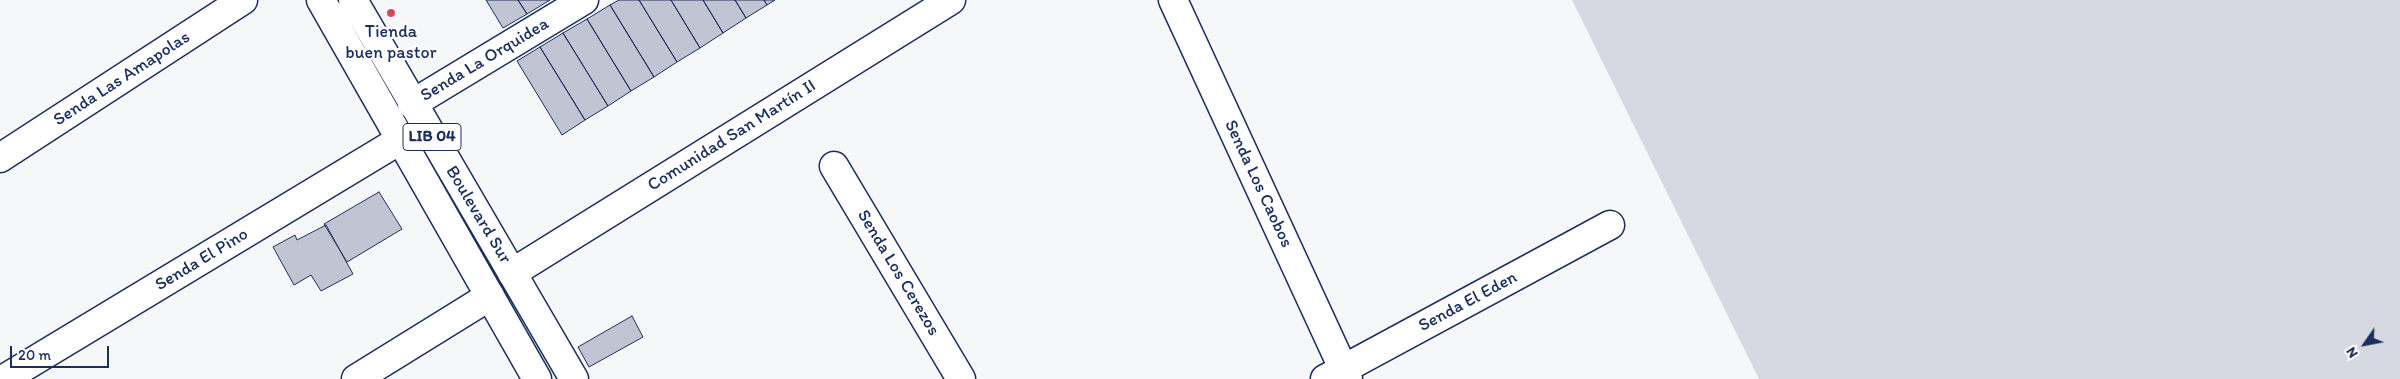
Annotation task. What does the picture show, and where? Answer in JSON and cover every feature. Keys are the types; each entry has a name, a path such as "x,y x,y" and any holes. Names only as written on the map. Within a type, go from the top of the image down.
{"main road":[{"name":"Senda Las Amapolas","path":"0,158 243,0"},
{"name":"Boulevard Sur","path":"321,0 537,379"},
{"name":"Boulevard Sur","path":"352,0 574,379"},
{"name":"Senda La Orquidea","path":"412,104 584,0"},
{"name":"Comunidad San Martín II","path":"512,273 951,0"},
{"name":"Senda Los Caobos","path":"1173,0 1339,376"},
{"name":"Senda El Pino","path":"4,379 400,140"},
{"name":"Senda Los Cerezos","path":"834,166 961,379"},
{"name":"Senda El Eden","path":"1339,376 1610,225"},
{"path":"356,379 490,296"}],"shaded area":[{"path":"1572,0 2400,0 2400,379 1759,379"}],"building":[{"path":"486,0 518,0 527,14 503,28"},
{"path":"518,0 550,0 527,14"},
{"path":"619,0 639,0 677,62 654,77 610,5"},
{"path":"639,0 671,0 700,48 677,62"},
{"path":"671,0 703,0 723,33 700,48"},
{"path":"703,0 735,0 746,18 723,33"},
{"path":"735,0 764,0 767,5 746,18"},
{"path":"764,0 775,0 767,5"},
{"path":"610,5 654,77 631,91 587,19"},
{"path":"587,19 631,91 608,106 563,33"},
{"path":"563,33 608,106 585,120 540,47"},
{"path":"540,47 585,120 562,135 517,61"},
{"path":"379,192 402,229 347,262 324,224"},
{"path":"326,225 353,274 321,291 311,275 294,285 273,247 295,235 297,240"},
{"path":"632,316 643,337 589,367 578,347"}],"place":[{"name":"Tienda buen pastor","path":"391,13"}]}
